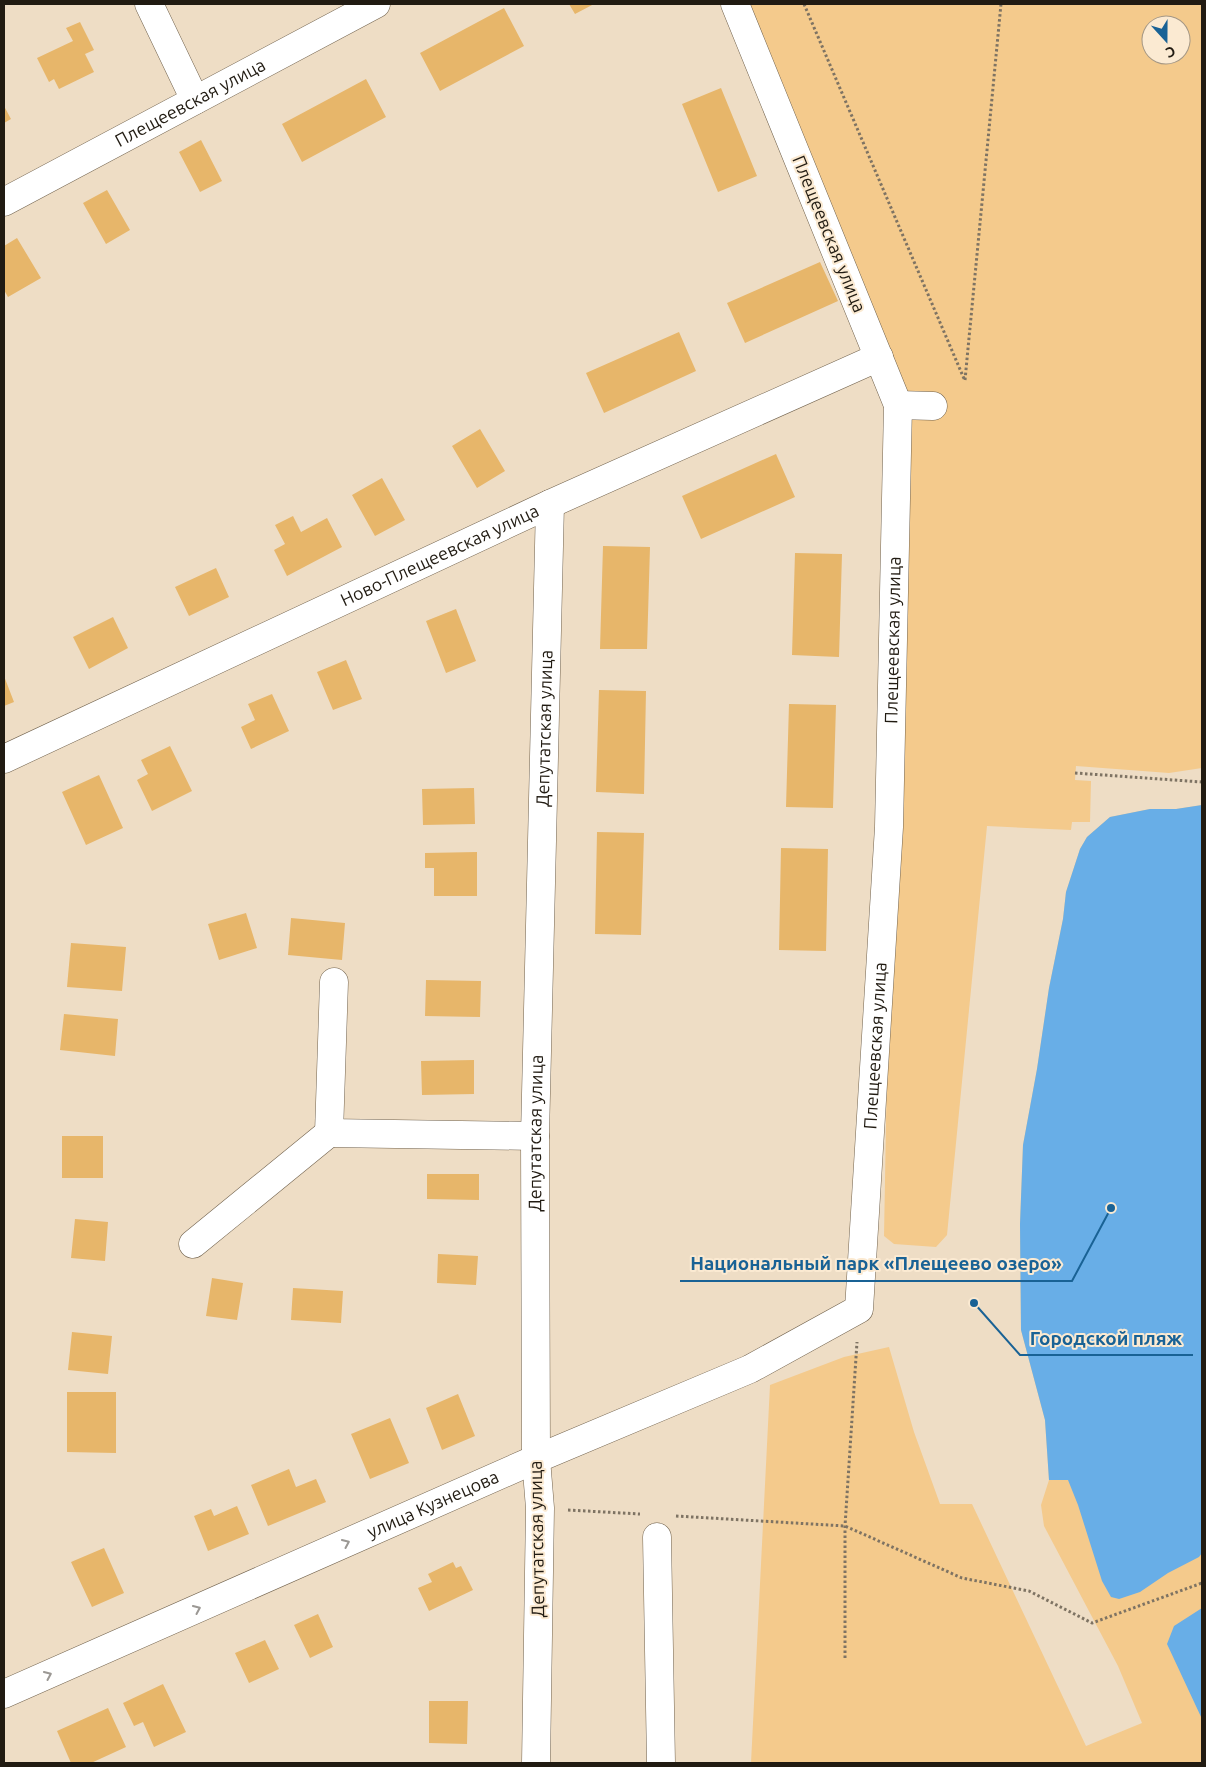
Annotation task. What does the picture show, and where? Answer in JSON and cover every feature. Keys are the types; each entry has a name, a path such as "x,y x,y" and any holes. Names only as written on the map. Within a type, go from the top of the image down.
{"street":[{"path":"148,4 195,100"},
{"name":"Плещеевская улица","path":"4,202 376,4"},
{"name":"Плещеевская улица","path":"735,4 898,405 889,827 860,1309"},
{"name":"Ново-Плещеевская улица","path":"4,760 550,504 879,357"},
{"path":"898,405 933,406"},
{"name":"Депутатская улица","path":"536,1763 540,1508 536,1459 535,1136 550,504"},
{"path":"329,1133 334,982"},
{"path":"193,1244 329,1133 535,1136"},
{"name":"улица Кузнецова","path":"4,1694 536,1459 750,1369 860,1309"},
{"path":"658,1522 661,1763"}],"path":[{"path":"804,4 965,381 1001,4"},
{"path":"1075,773 1202,782"},
{"path":"845,1658 845,1526 860,1309"},
{"path":"540,1508 658,1522 845,1526 962,1578 1029,1591 1092,1623 1202,1583"}],"shaded area":[{"path":"737,4 1202,4 1202,768 1169,773 1076,766 1075,780 1091,781 1090,822 1072,822 1071,830 987,826 947,1235 936,1247 894,1244 884,1236 887,1070 904,793 900,405"},
{"path":"1202,805 1202,1763 751,1763 770,1385 844,1357 889,1347 914,1432 940,1504 972,1504 1086,1746 1142,1723 1118,1666 1044,1526 1041,1505 1049,1480 1045,1420 1021,1330 1020,1224 1023,1145 1049,988 1063,919 1066,892 1080,849 1087,837 1110,817 1150,809 1176,809"}],"water":[{"path":"1202,805 1202,1553 1199,1557 1168,1573 1140,1592 1119,1599 1111,1597 1102,1581 1078,1505 1068,1480 1049,1480 1045,1420 1021,1330 1020,1224 1023,1145 1049,988 1063,919 1066,892 1080,849 1087,837 1110,817 1150,809 1176,809"},
{"path":"1202,1608 1202,1719 1167,1644 1174,1626"}],"building":[{"path":"569,4 594,4 575,14"},
{"path":"504,8 524,46 440,91 420,53"},
{"path":"80,22 94,50 85,54 94,72 59,89 54,79 49,82 37,58 73,41 66,28"},
{"path":"366,79 386,117 302,162 282,124"},
{"path":"721,88 757,176 718,192 682,104"},
{"path":"4,106 11,119 4,123"},
{"path":"201,140 222,181 200,192 179,152"},
{"path":"107,190 130,230 106,244 83,203"},
{"path":"17,238 41,278 8,297 4,290 4,246"},
{"path":"820,262 838,301 745,343 727,303"},
{"path":"679,332 696,371 604,413 586,373"},
{"path":"480,429 505,471 477,488 452,446"},
{"path":"776,454 795,497 701,539 682,496"},
{"path":"382,478 405,520 375,536 352,495"},
{"path":"293,516 301,532 327,518 342,547 287,576 274,550 285,544 275,525"},
{"path":"603,546 650,547 647,649 600,649"},
{"path":"795,553 842,554 839,657 792,655"},
{"path":"216,568 229,597 189,616 175,587"},
{"path":"456,609 476,661 446,673 426,621"},
{"path":"113,617 128,648 89,669 73,637"},
{"path":"346,660 362,699 333,710 317,672"},
{"path":"4,676 14,702 4,706"},
{"path":"599,690 646,691 644,794 596,792"},
{"path":"272,694 289,731 251,749 241,727 255,720 248,704"},
{"path":"789,704 836,705 833,808 786,807"},
{"path":"170,746 192,791 152,811 137,780 148,774 141,760"},
{"path":"99,775 123,828 86,845 62,792"},
{"path":"474,788 475,824 423,825 422,789"},
{"path":"597,832 644,833 641,935 595,934"},
{"path":"781,848 828,849 826,951 779,950"},
{"path":"477,852 477,896 434,896 434,868 425,868 425,853"},
{"path":"246,913 257,948 219,960 208,924"},
{"path":"291,918 345,923 342,960 288,955"},
{"path":"71,943 126,947 122,991 67,987"},
{"path":"426,980 481,981 480,1017 425,1016"},
{"path":"64,1014 118,1019 115,1056 60,1050"},
{"path":"474,1060 474,1094 422,1095 421,1061"},
{"path":"62,1136 103,1136 103,1178 62,1178"},
{"path":"427,1174 479,1174 479,1200 427,1199"},
{"path":"75,1219 108,1222 105,1261 71,1258"},
{"path":"438,1254 478,1256 476,1285 437,1283"},
{"path":"212,1278 243,1283 237,1320 206,1316"},
{"path":"293,1288 343,1291 341,1323 291,1320"},
{"path":"72,1332 112,1336 108,1374 68,1370"},
{"path":"67,1392 116,1392 116,1453 67,1452"},
{"path":"458,1394 475,1436 442,1450 426,1408"},
{"path":"390,1418 409,1463 370,1479 351,1434"},
{"path":"289,1469 296,1487 316,1479 326,1502 268,1526 251,1485"},
{"path":"237,1506 249,1534 208,1551 194,1516 211,1509 214,1516"},
{"path":"104,1548 124,1593 92,1607 71,1562"},
{"path":"453,1562 456,1568 461,1566 473,1590 429,1611 418,1588 432,1582 428,1574"},
{"path":"318,1614 333,1647 310,1658 294,1625"},
{"path":"265,1640 279,1669 249,1683 235,1653"},
{"path":"163,1684 186,1732 154,1747 143,1722 134,1726 123,1703"},
{"path":"429,1701 468,1701 467,1744 429,1743"},
{"path":"108,1708 126,1747 91,1763 71,1763 57,1731"}],"place":[{"name":"Национальный парк «Плещеево озеро»","path":"1111,1208"},
{"name":"Городской пляж","path":"974,1303"}]}
